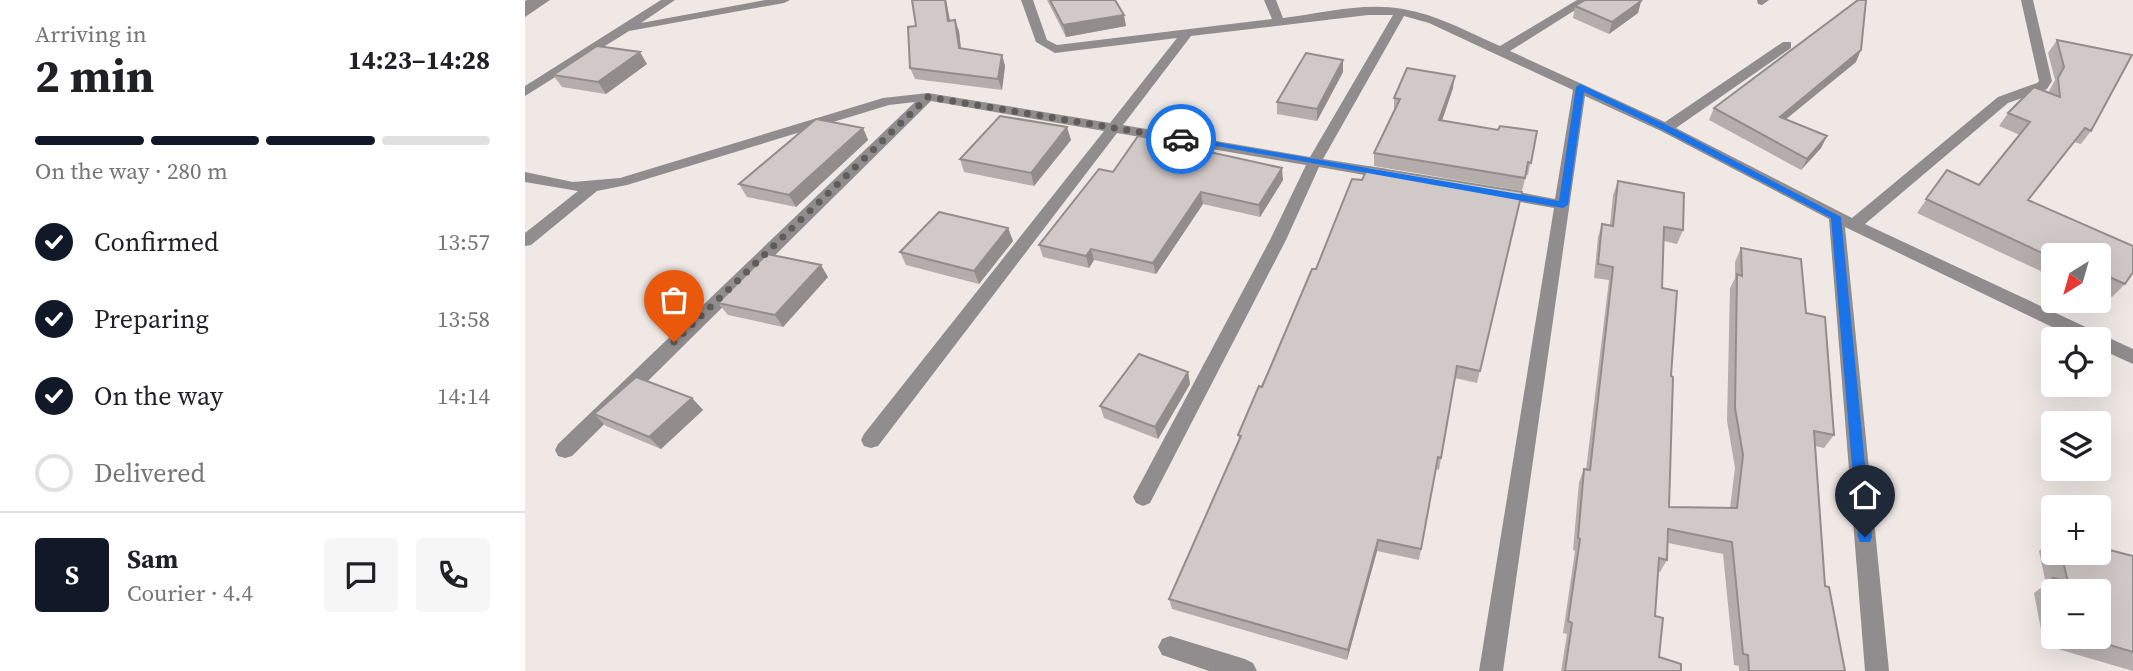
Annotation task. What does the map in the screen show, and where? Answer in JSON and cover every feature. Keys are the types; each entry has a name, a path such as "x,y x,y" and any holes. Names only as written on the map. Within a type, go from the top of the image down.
{"street":[{"path":"525,92 669,0"},
{"path":"623,29 784,0"},
{"path":"1027,0 1042,42 1055,49 1368,11 1401,12 1433,20 1666,128 1836,217 2070,327"},
{"path":"1270,0 1279,21"},
{"path":"1501,51 1585,0"},
{"path":"1854,225 2003,100 2042,86 2046,81 2027,0"},
{"path":"1143,497 1195,405 1314,162 1401,12"},
{"path":"871,440 1187,33"},
{"path":"1666,128 1787,45"},
{"path":"1491,671 1580,87"},
{"path":"525,177 558,186 591,188 622,183 888,101 928,97 1406,178"},
{"path":"565,450 928,97"},
{"path":"525,241 591,188"},
{"path":"1484,191 1563,205"},
{"path":"1836,217 1877,671"},
{"path":"2111,347 2133,357"},
{"path":"1170,647 1245,671"}],"building":[{"path":"912,0 945,0 948,21 955,20 959,48 1002,55 998,79 910,68 908,27 916,26"},
{"path":"1050,0 1115,0 1124,15 1063,25"},
{"path":"1585,0 1641,1 1612,22 1575,6"},
{"path":"1858,0 1866,0 1861,50 1780,117 1827,136 1807,159 1714,108"},
{"path":"2057,40 2132,55 2091,131 2085,128 2028,200 2133,246 2133,272 2125,284 2111,278 2111,243 2041,243 2041,252 1926,199 1947,170 1979,185 2030,122 2008,113 2034,87 2060,97 2058,78 2064,67"},
{"path":"597,46 640,52 598,82 553,75"},
{"path":"1306,53 1343,60 1317,109 1277,102"},
{"path":"1407,68 1455,76 1439,120 1498,130 1500,126 1537,131 1531,163 1528,162 1525,178 1374,153 1400,99 1394,98"},
{"path":"1000,116 1067,127 1031,173 960,159"},
{"path":"816,119 863,128 789,195 739,184"},
{"path":"1138,136 1184,144 1182,146 1282,168 1259,205 1201,192 1153,263 1091,249 1086,256 1039,245 1099,169 1113,172"},
{"path":"1368,167 1522,192 1480,371 1457,366 1421,549 1378,540 1348,650 1169,599 1241,436 1238,435 1259,386 1262,387 1312,269 1316,269 1352,179 1362,180"},
{"path":"1618,181 1684,193 1683,230 1664,227 1662,288 1677,291 1671,376 1669,507 1737,508 1743,455 1735,408 1737,274 1742,276 1741,248 1801,259 1806,313 1825,317 1834,435 1814,431 1825,586 1829,587 1845,671 1749,671 1748,655 1743,654 1732,542 1668,529 1667,560 1659,558 1655,616 1663,618 1659,657 1681,664 1681,671 1565,671 1572,623 1568,621 1580,539 1584,469 1590,470 1613,267 1598,264 1602,224 1613,226"},
{"path":"939,212 1008,228 974,271 900,252"},
{"path":"767,254 821,265 775,315 718,303"},
{"path":"1139,354 1188,372 1155,427 1100,406"},
{"path":"636,377 692,398 649,437 594,414"},
{"path":"2111,550 2133,556 2133,652 2111,645 2111,579 2067,579 2064,565 2111,565"}],"way so far":[{"path":"674,342 928,97 1181,139"}],"route":[{"path":"1181,139 1563,205 1580,87 1666,128 1836,217 1865,537"}]}
